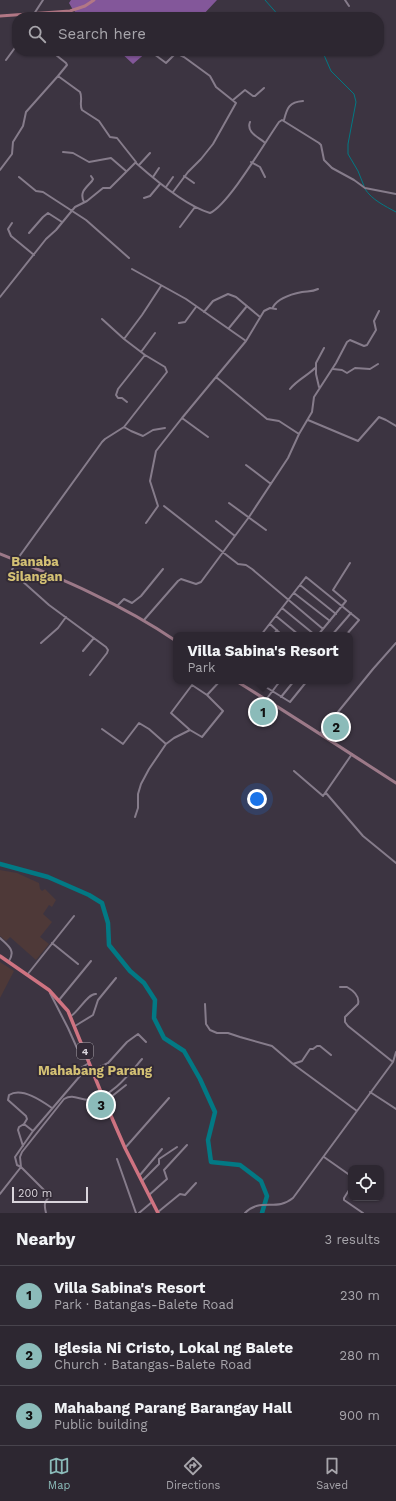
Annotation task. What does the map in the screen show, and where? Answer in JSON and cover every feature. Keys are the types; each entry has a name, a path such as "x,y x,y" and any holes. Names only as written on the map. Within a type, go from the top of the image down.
{"highway":[{"name":"4","path":"0,956 49,990 71,1016 102,1096 125,1148 158,1212"}],"main road":[{"path":"47,12 74,10 85,6 94,0"},
{"path":"0,16 12,15"},
{"path":"0,554 117,606 144,620 173,639"},
{"path":"241,684 294,716 396,783"}],"street":[{"path":"35,12 42,0"},
{"path":"345,0 349,6"},
{"path":"6,60 12,52"},
{"path":"0,170 12,154 13,142 23,126 26,112 67,65 57,56"},
{"path":"156,56 166,64 173,56"},
{"path":"173,192 192,166 201,159 213,144 236,106 236,103 233,100 216,87 210,76 182,56"},
{"path":"58,76 80,92 82,110 99,121 110,137 117,138 139,165 160,184 195,207 208,212 214,211 229,194 264,142 279,122 284,120"},
{"path":"233,100 245,90 255,96 264,88"},
{"path":"284,120 286,111 291,105 296,102 303,101"},
{"path":"284,120 319,143 321,145 324,160 335,170 354,180 365,188 396,194"},
{"path":"250,122 250,131 264,142"},
{"path":"63,152 73,152 89,162 111,158 126,172"},
{"path":"139,165 150,153"},
{"path":"0,297 46,239 75,207 87,201 103,188 110,188 136,162"},
{"path":"251,162 260,167 265,177"},
{"path":"154,177 159,168"},
{"path":"84,202 81,196 92,181 93,178 91,176"},
{"path":"184,176 194,182"},
{"path":"19,177 36,191 43,192 80,216 129,258"},
{"path":"166,187 174,177"},
{"path":"144,198 150,196 160,184"},
{"path":"180,227 195,207"},
{"path":"30,233 48,213 62,222"},
{"path":"12,223 8,229 11,236 34,255"},
{"path":"132,269 182,297 246,342"},
{"path":"124,339 161,286"},
{"path":"146,523 158,506 150,481 156,451 246,342 260,316 266,309 274,308 276,302 288,296 303,292 312,292 318,289"},
{"path":"204,312 213,301 228,294 234,295 260,316"},
{"path":"228,328 247,306"},
{"path":"179,323 185,322 196,307"},
{"path":"144,620 181,579 198,584 223,552 249,517 292,452 299,434 312,412 313,399 349,340 367,346 376,330 374,321 379,312"},
{"path":"90,675 108,650 42,599 12,572 12,570 16,561 102,442 124,427 167,372 165,367 141,352 102,319"},
{"path":"141,352 155,333"},
{"path":"319,388 316,367 317,360 324,348"},
{"path":"127,402 122,398 118,398 116,395 118,389 145,355"},
{"path":"332,369 342,370 347,373 355,368 370,370 378,364"},
{"path":"290,390 296,382 308,375 316,367"},
{"path":"216,377 267,418 279,421 299,434"},
{"path":"308,420 358,441 379,417 396,426"},
{"path":"182,418 208,437"},
{"path":"124,427 143,436 153,430 165,428"},
{"path":"246,465 271,484"},
{"path":"228,503 266,530"},
{"path":"164,506 238,564 246,565 252,569 323,629"},
{"path":"216,521 235,536"},
{"path":"320,632 346,601 333,590 350,563"},
{"path":"117,606 124,599 132,603 141,596 163,569"},
{"path":"263,632 306,577 359,620 349,632"},
{"path":"300,585 336,614"},
{"path":"294,593 330,621"},
{"path":"282,608 312,632"},
{"path":"335,632 351,613"},
{"path":"276,616 295,632"},
{"path":"41,643 58,628 66,618"},
{"path":"270,624 277,630"},
{"path":"83,651 94,638"},
{"path":"320,734 396,643"},
{"path":"207,695 217,684"},
{"path":"261,684 290,702 305,684"},
{"path":"259,709 278,684"},
{"path":"282,696 292,684"},
{"path":"192,685 207,695 224,711 202,737 190,730 171,713 192,685"},
{"path":"102,729 123,744 139,723 166,744"},
{"path":"135,817 138,808 138,794 149,769 166,744 190,730"},
{"path":"294,771 323,796 352,754"},
{"path":"326,793 363,836 396,863"},
{"path":"27,975 74,916"},
{"path":"0,938 12,951 12,955 8,962"},
{"path":"52,943 78,964"},
{"path":"59,1000 91,961"},
{"path":"75,1026 93,1015 98,1000 116,978"},
{"path":"340,987 347,987 355,993 358,998 358,1004 344,1018 348,1026 393,1062"},
{"path":"49,990 77,1048"},
{"path":"71,1016 90,996 96,994"},
{"path":"205,1004 206,1024 210,1030 217,1033 228,1032 272,1046 293,1064 357,1111"},
{"path":"92,1071 108,1063 127,1042 138,1034 146,1042"},
{"path":"293,1064 302,1061 310,1049 314,1049 317,1046 320,1046 331,1055"},
{"path":"245,1213 252,1206 287,1203 293,1198 393,1062 396,1053"},
{"path":"0,1194 21,1167 20,1157 22,1152 64,1099 69,1096 91,1100 108,1093 120,1083 142,1059"},
{"path":"46,1213 44,1205 50,1196 21,1167 17,1165 15,1157 33,1131 80,1076 79,1069 89,1063"},
{"path":"105,1102 126,1085"},
{"path":"370,1092 396,1109"},
{"path":"23,1146 18,1129 24,1124 27,1117 8,1100 10,1094 29,1094 52,1108"},
{"path":"125,1148 169,1098"},
{"path":"24,1124 33,1131"},
{"path":"149,1195 167,1179 164,1170 187,1146"},
{"path":"142,1181 159,1164 159,1159 178,1147"},
{"path":"140,1175 162,1149"},
{"path":"324,1157 348,1174"},
{"path":"118,1159 136,1213"},
{"path":"158,1212 180,1194 184,1195 188,1193 196,1183"},
{"path":"348,1192 344,1200 363,1213"},
{"path":"139,1213 152,1202"}],"shaded area":[{"path":"71,0 217,0 206,12 75,12 69,3"},
{"path":"124,56 142,56 133,64"},
{"path":"264,703 272,708 261,722 254,717"},
{"path":"0,870 17,873 39,883 42,891 45,889 56,900 52,907 49,905 43,914 52,922 40,937 49,944 36,960 10,937 6,941 0,936"},
{"path":"0,962 14,971 0,998"}],"waterway":[{"path":"265,0 276,12"},
{"path":"324,56 331,71 354,94 356,102 348,144 348,154 358,171 364,186"},
{"path":"365,189 375,200 396,212"},
{"path":"0,864 48,877 89,895 102,903 108,923 109,945 130,971 144,983 155,1000 154,1018 164,1038 184,1051 200,1079 215,1112 208,1140 211,1162 240,1165 261,1181 267,1196 262,1213"}],"place":[{"name":"Villa Sabina's Resort","path":"263,712"},
{"name":"Iglesia Ni Cristo, Lokal ng Balete","path":"336,727"},
{"name":"Mahabang Parang Barangay Hall","path":"101,1105"}],"district":[{"name":"Banaba Silangan","path":"35,568"},
{"name":"Mahabang Parang","path":"95,1070"}]}
